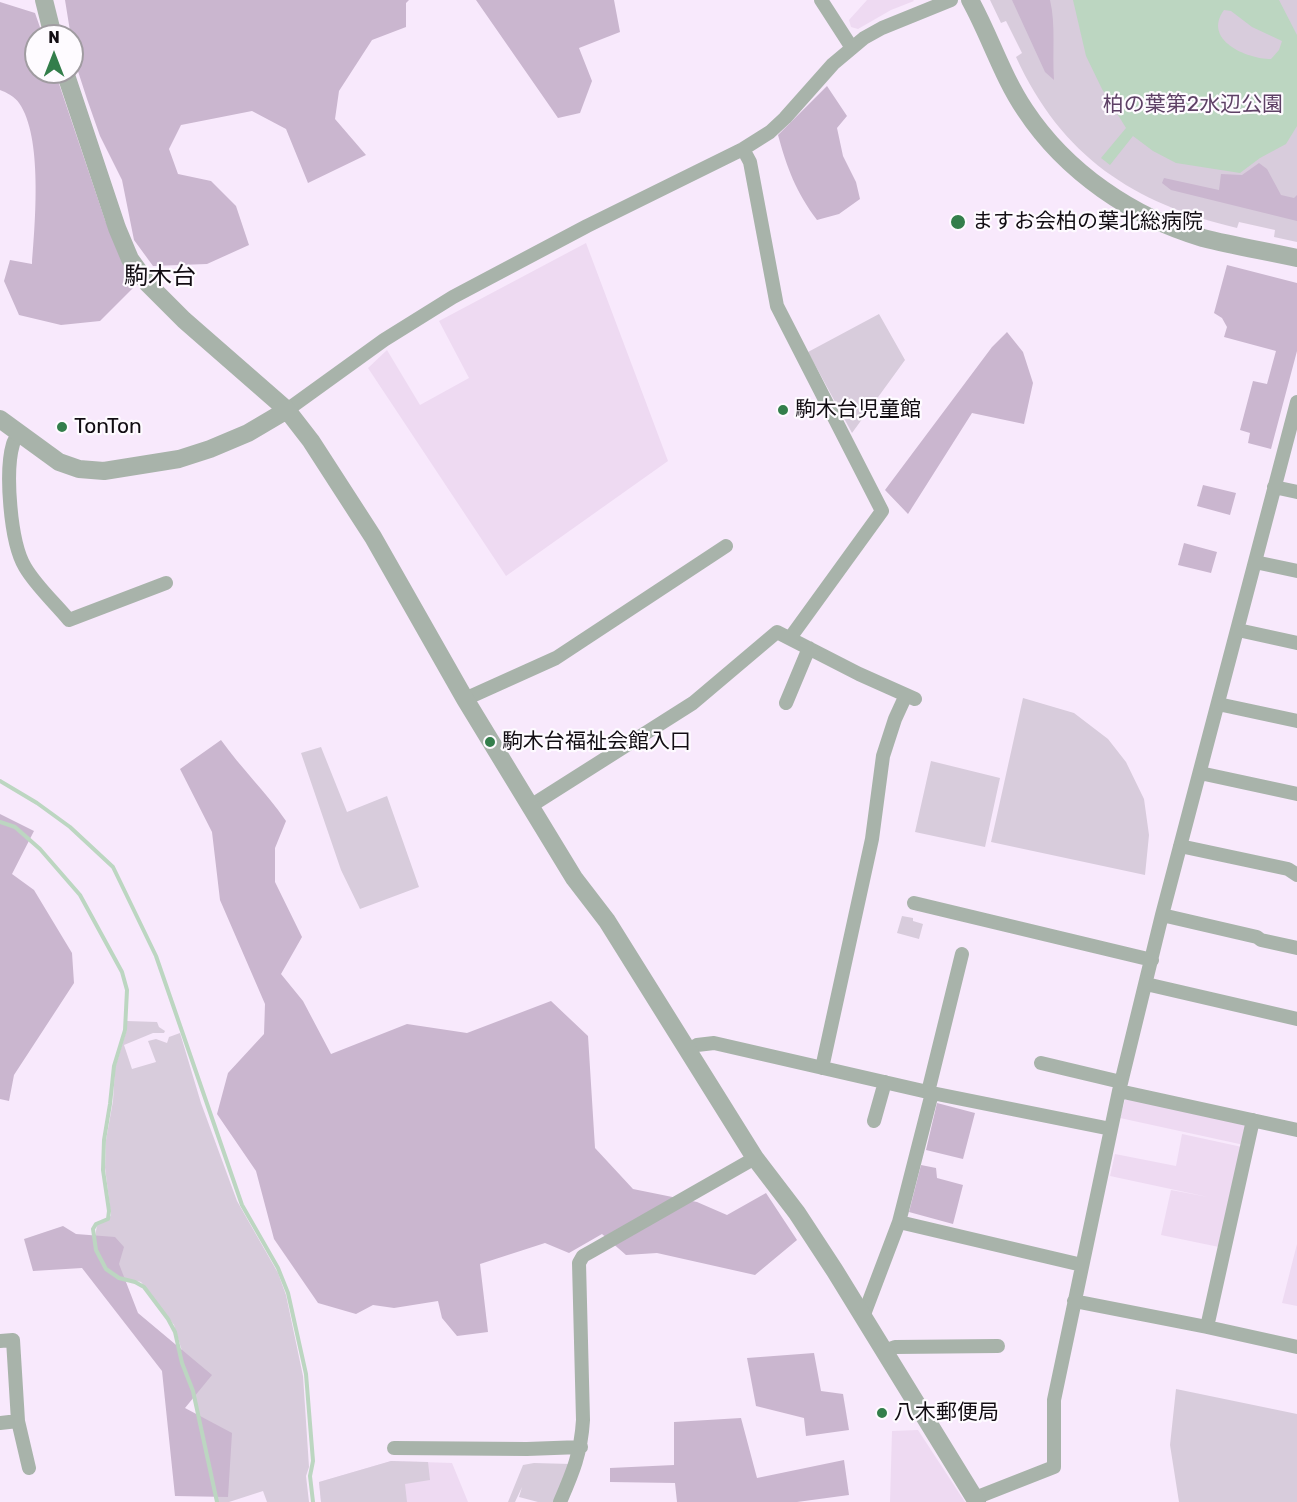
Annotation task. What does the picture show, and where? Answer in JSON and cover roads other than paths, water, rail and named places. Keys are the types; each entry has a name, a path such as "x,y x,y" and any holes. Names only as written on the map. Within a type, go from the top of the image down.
{"street":[{"path":"44,0 50,24"},
{"path":"821,0 852,48"},
{"path":"0,419 59,462 79,469 104,471 179,459 248,433 287,410 384,340 453,297 587,226 743,149 770,132 833,64 852,48 882,28 951,0"},
{"path":"970,0 1007,79 1025,110 1047,140 1095,185 1146,216 1175,228 1204,238 1297,258"},
{"path":"69,84 117,228 130,259 148,284 184,320 287,410 311,441 374,537 529,807 574,878 607,921 755,1158 797,1213 836,1270 976,1500 1054,1467 1054,1400 1120,1087 1162,915 1274,487 1295,419 1297,402"},
{"path":"743,149 750,162 777,306 882,511 790,638"},
{"path":"20,432 13,444 10,471 9,495 15,534 24,566 69,620 166,583"},
{"path":"1274,487 1297,492"},
{"path":"465,699 556,658 726,546"},
{"path":"1255,562 1297,571"},
{"path":"1238,630 1297,643"},
{"path":"529,807 693,703 777,632 910,697 895,719 884,756 872,838 822,1068"},
{"path":"786,702 809,648"},
{"path":"1218,704 1297,721"},
{"path":"1200,774 1297,794"},
{"path":"1180,846 1288,869 1297,875"},
{"path":"914,903 1152,960"},
{"path":"1162,915 1297,948"},
{"path":"863,1317 900,1222 962,954"},
{"path":"1146,984 1297,1019"},
{"path":"688,1050 697,1045 714,1043 1111,1130"},
{"path":"1041,1063 1120,1087 1297,1130"},
{"path":"874,1121 885,1082"},
{"path":"1207,1327 1253,1120"},
{"path":"560,1502 581,1447 583,1420 579,1263 583,1256 755,1158"},
{"path":"900,1222 1082,1265"},
{"path":"1074,1301 1297,1347"},
{"path":"0,1341 13,1340 18,1421 29,1468"},
{"path":"884,1352 895,1347 998,1346"},
{"path":"0,1422 18,1421"},
{"path":"394,1448 581,1447"}],"waterway":[{"path":"0,781 37,803 70,827 113,867 156,956 242,1205 278,1268 288,1293 306,1374 313,1461 310,1476 313,1502"},
{"path":"0,822 15,827 40,849 80,895 122,972 127,990 125,1030 114,1066 104,1140 103,1170 109,1211 108,1219 96,1224 93,1229 96,1250 106,1269 119,1278 144,1287 175,1332 182,1363 193,1391 217,1502"}],"place":[{"name":"ますお会柏の葉北総病院","path":"958,222"},
{"name":"駒木台児童館","path":"783,410"},
{"name":"TonTon","path":"62,427"},
{"name":"駒木台福祉会館入口","path":"490,742"},
{"name":"八木郵便局","path":"882,1413"}],"district":[{"name":"駒木台","path":"160,277"}],"park label":[{"name":"柏の葉第2水辺公園","path":"1193,105"}]}
